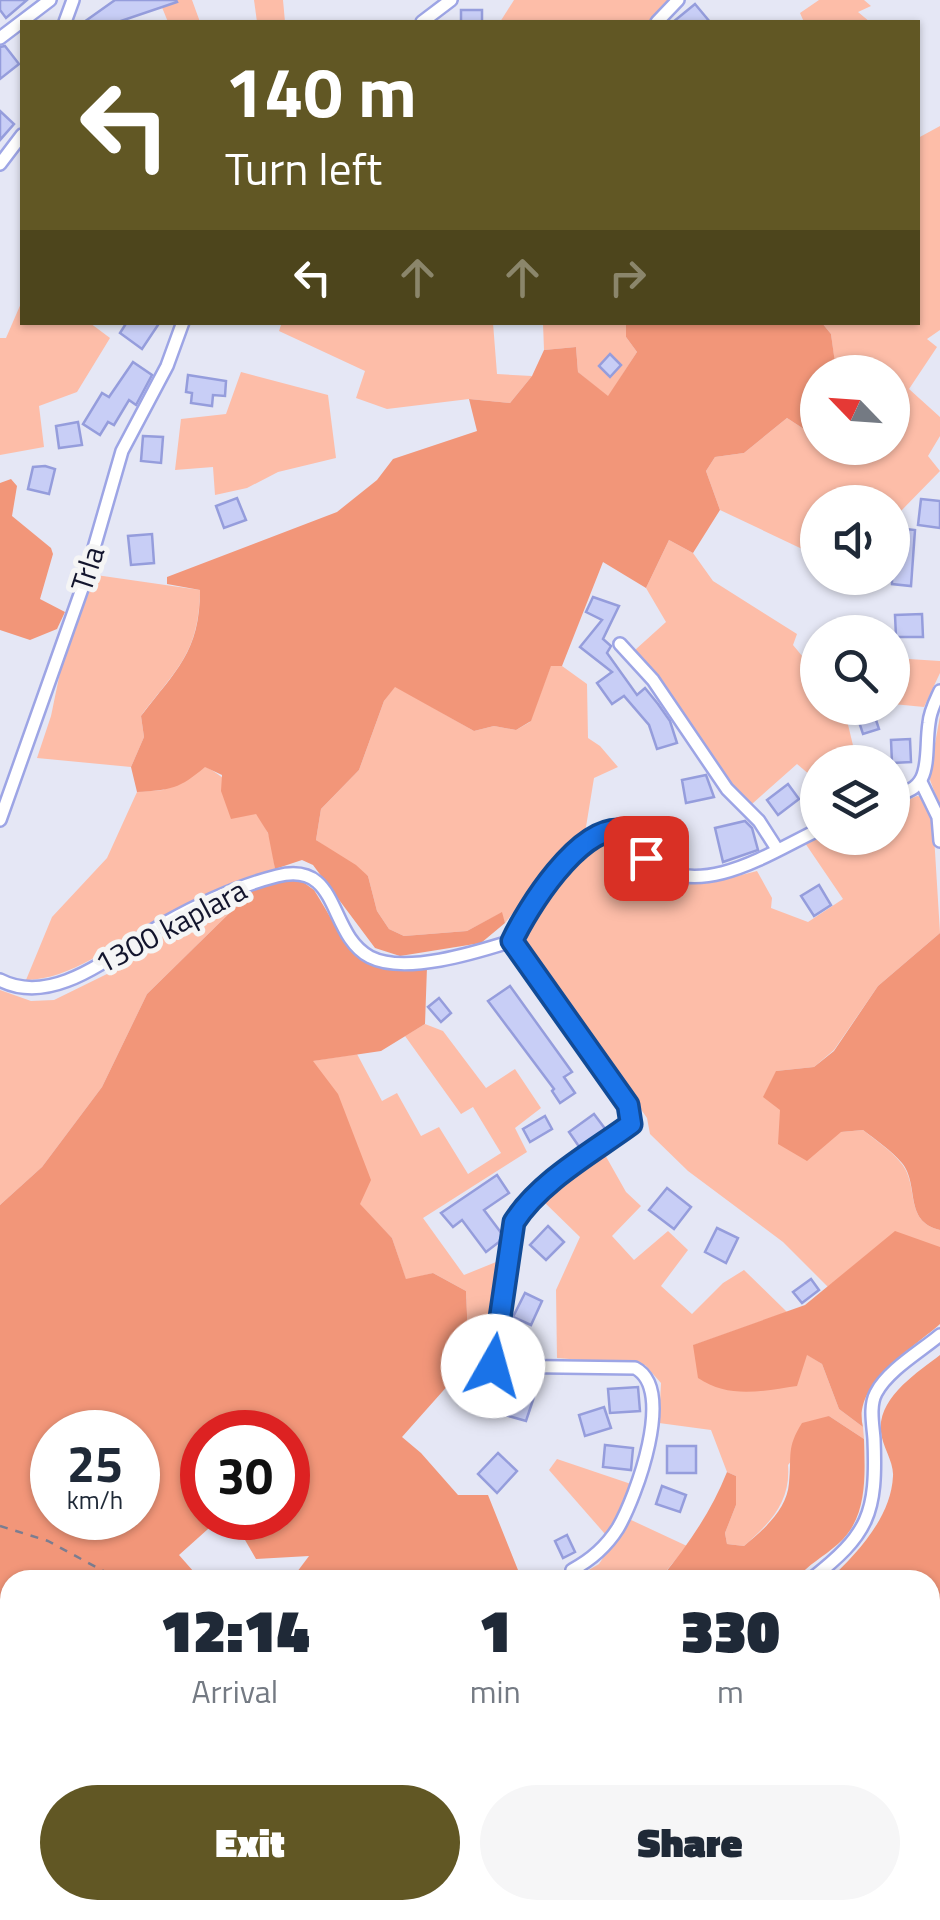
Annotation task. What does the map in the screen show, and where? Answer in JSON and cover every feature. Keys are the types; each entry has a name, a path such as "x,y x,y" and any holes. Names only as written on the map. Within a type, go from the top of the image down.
{"street":[{"path":"24,20 50,0"},
{"path":"425,20 452,0"},
{"path":"659,20 678,0"},
{"path":"0,38 20,23"},
{"path":"0,164 20,138"},
{"name":"Trla","path":"0,820 83,586 122,451 167,366 181,325"},
{"path":"620,644 653,680 727,789 759,821 777,849"},
{"path":"940,691 929,717 921,782 938,817 940,840"},
{"path":"910,792 921,782"},
{"path":"572,1570 601,1550 628,1510 653,1420 654,1390 643,1372 635,1368 493,1366 509,1241 518,1215 550,1184 631,1124 632,1117 628,1105 512,941 548,881 601,831 619,830 632,838 652,864 696,876 740,868 800,838"},
{"name":"1300 kaplara","path":"0,980 14,987 35,988 82,974 166,922 251,883 302,872 320,883 361,950 381,961 420,962 512,941"},
{"path":"822,1570 847,1549 865,1524 876,1477 872,1406 876,1394 884,1382 940,1335"}],"path":[{"path":"0,1526 48,1541 101,1570"}],"shaded area":[{"path":"159,0 192,0 199,20 167,20"},
{"path":"254,0 283,0 285,20 257,20"},
{"path":"514,0 673,0 654,20 501,20"},
{"path":"819,0 864,0 871,6 858,12 868,20 803,20 800,13"},
{"path":"940,126 940,330 927,339 937,347 910,388 910,355 834,355 831,334 824,325 920,325 920,137"},
{"path":"20,306 20,325 93,325 110,338 77,392 39,406 44,447 0,455 0,338 6,338"},
{"path":"281,325 493,325 497,374 532,376 510,403 469,399 387,409 356,398 365,371 279,331"},
{"path":"543,325 626,325 626,337 637,352 608,397 578,372 576,347 544,350"},
{"path":"626,325 824,325 831,334 834,355 800,355 800,426 787,418 744,453 715,457 706,471 720,510 693,553 669,540 646,588 603,562 562,666 551,666 531,721 516,730 494,726 474,731 395,687 384,701 359,770 321,809 316,840 368,876 377,911 389,929 404,936 467,931 502,912 505,923 481,943 400,956 375,948 313,865 302,860 275,869 268,833 256,814 231,819 221,791 222,775 205,767 174,787 137,792 131,767 144,737 141,716 184,659 199,611 200,590 167,584 167,577 337,512 377,480 393,459 477,431 469,399 510,403 532,376 544,350 576,347 578,372 608,396 637,352 626,337"},
{"path":"241,372 328,395 336,458 278,472 247,488 215,495 213,467 175,470 181,419 226,414"},
{"path":"910,390 940,417 940,436 928,456 940,471 910,502 910,485 800,485 800,548 720,510 706,471 715,457 744,453 787,418 800,426 800,465 910,465"},
{"path":"11,479 17,486 12,516 51,548 53,554 40,599 65,612 57,629 30,640 0,630 0,483"},
{"path":"669,540 693,553 713,581 797,634 793,645 800,653 800,725 848,725 853,745 800,745 800,767 797,764 752,804 728,783 673,697 635,650 666,622 646,588"},
{"path":"96,575 200,590 190,645 184,659 141,716 144,737 131,767 37,758 63,658"},
{"path":"910,659 940,661 940,673 924,707 910,706"},
{"path":"551,665 562,666 587,684 588,738 618,767 594,778 585,833 551,865 505,923 501,913 467,931 404,936 389,929 377,911 368,876 316,840 321,809 359,770 384,701 395,686 474,731 494,726 516,730 530,722"},
{"path":"940,716 940,807 929,777"},
{"path":"205,766 231,785 261,820 270,838 275,869 183,907 76,967 26,980 52,917 107,858 137,792 163,790"},
{"path":"922,797 933,819 940,933 878,986 834,1050 814,1067 776,1071 841,1132 863,1130 897,1158 907,1172 916,1211 928,1225 940,1230 940,1247 870,1252 828,1287 783,1242 688,1171 650,1134 647,1118 526,943 528,931 578,861 590,848 613,836 653,876 726,879 757,871 772,898 771,908 808,922 843,899 813,855 910,855 910,799"},
{"path":"289,880 303,882 314,890 346,940 369,961 403,969 427,967 425,1024 381,1051 313,1061 338,1094 371,1180 360,1204 392,1238 406,1279 433,1273 466,1291 468,1338 450,1383 402,1437 458,1495 488,1495 518,1570 298,1570 309,1556 256,1559 245,1540 310,1540 310,1410 180,1410 180,1540 196,1540 179,1555 192,1570 0,1570 0,1205 42,1167 102,1087 147,994 253,890"},
{"path":"253,890 147,994 102,1087 42,1167 0,1205 0,990 31,1001 54,1000 109,973 145,945"},
{"path":"940,933 940,1230 928,1225 916,1211 902,1163 863,1130 841,1132 807,1161 778,1144 780,1110 763,1097 776,1071 814,1067 834,1051 878,986"},
{"path":"425,1024 443,1031 486,1088 515,1069 541,1108 515,1128 527,1152 423,1218 464,1275 501,1260 490,1344 468,1338 466,1291 433,1273 406,1280 392,1238 359,1204 312,1061 357,1054 382,1101 397,1093 421,1136 439,1127 468,1174 501,1153 473,1107 461,1114 405,1036"},
{"path":"604,1153 626,1192 641,1206 612,1236 634,1260 668,1231 688,1250 661,1286 692,1314 723,1283 744,1270 787,1312 694,1345 806,1354 822,1364 839,1409 863,1427 864,1439 829,1416 788,1465 786,1490 777,1511 744,1546 727,1544 725,1533 736,1505 736,1476 727,1472 711,1430 659,1423 661,1383 645,1365 557,1358 556,1290 580,1237 542,1200"},
{"path":"895,1231 940,1247 940,1324 875,1382 862,1411 863,1427 839,1409 822,1364 807,1355 797,1386 734,1391 698,1378 693,1345 805,1305"},
{"path":"940,1355 940,1570 838,1570 861,1546 886,1506 893,1476 881,1420 892,1397"},
{"path":"829,1416 864,1439 863,1496 848,1534 806,1570 667,1570 690,1541 727,1472 736,1476 736,1505 725,1533 727,1544 744,1546 766,1526 784,1502 791,1452 802,1423"},
{"path":"557,1459 631,1484 605,1534 549,1470"},
{"path":"629,1519 687,1546 667,1570 589,1570 599,1564"}],"building":[{"path":"0,0 27,0 6,18 0,10"},
{"path":"115,0 177,2 124,20 87,20"},
{"path":"695,4 708,20 675,20"},
{"path":"461,10 482,10 482,20 461,20"},
{"path":"5,46 19,64 0,79 0,47"},
{"path":"0,111 14,124 0,140"},
{"path":"125,325 158,325 142,349 120,333"},
{"path":"610,354 621,365 610,377 599,366"},
{"path":"133,362 152,375 136,405 129,400 114,425 108,422 100,435 83,424 102,393 109,397"},
{"path":"188,375 226,381 225,396 213,395 212,406 191,403 192,393 186,392"},
{"path":"78,422 82,445 59,448 56,426"},
{"path":"143,436 163,437 161,463 141,461"},
{"path":"33,467 55,469 49,494 28,489"},
{"path":"237,498 246,520 224,528 216,506"},
{"path":"921,499 940,501 940,528 918,525"},
{"path":"910,529 915,530 910,586"},
{"path":"152,534 154,563 131,565 128,536"},
{"path":"593,597 619,606 603,639 611,646 607,653 637,695 645,688 658,704 670,721 677,743 657,749 649,725 624,696 612,704 597,683 612,672 580,647 602,620 586,612"},
{"path":"922,614 923,637 910,637 910,615 895,615"},
{"path":"860,725 878,725 879,729 863,734"},
{"path":"910,739 911,762 910,745 891,745 891,740"},
{"path":"706,775 714,797 686,803 682,780"},
{"path":"788,784 799,799 778,815 767,800"},
{"path":"745,821 752,828 758,850 723,862 715,828"},
{"path":"819,885 831,905 814,916 801,896"},
{"path":"510,986 572,1072 564,1077 575,1093 560,1103 554,1089 488,1001"},
{"path":"439,998 451,1013 441,1022 428,1007"},
{"path":"594,1114 606,1130 580,1148 569,1132"},
{"path":"545,1116 552,1129 530,1142 523,1129"},
{"path":"497,1175 509,1193 484,1210 502,1234 499,1242 486,1252 462,1220 453,1227 441,1213"},
{"path":"667,1188 691,1207 674,1229 649,1210"},
{"path":"548,1226 564,1242 546,1260 530,1245"},
{"path":"717,1228 738,1238 726,1263 705,1252"},
{"path":"811,1279 819,1290 802,1303 793,1292"},
{"path":"525,1293 542,1301 531,1325 513,1317"},
{"path":"638,1387 640,1411 610,1413 608,1389"},
{"path":"513,1390 534,1397 526,1421 505,1415"},
{"path":"604,1407 611,1428 585,1436 579,1415"},
{"path":"605,1445 633,1448 631,1470 603,1467"},
{"path":"667,1446 696,1446 696,1473 667,1473"},
{"path":"498,1453 517,1471 497,1493 478,1474"},
{"path":"662,1486 686,1495 680,1512 656,1504"},
{"path":"567,1535 575,1552 563,1558 555,1541"}],"route":[{"path":"493,1366 514,1222 550,1184 631,1124 632,1117 628,1105 512,941 548,881 595,834 606,830 626,833 646,858"}]}
